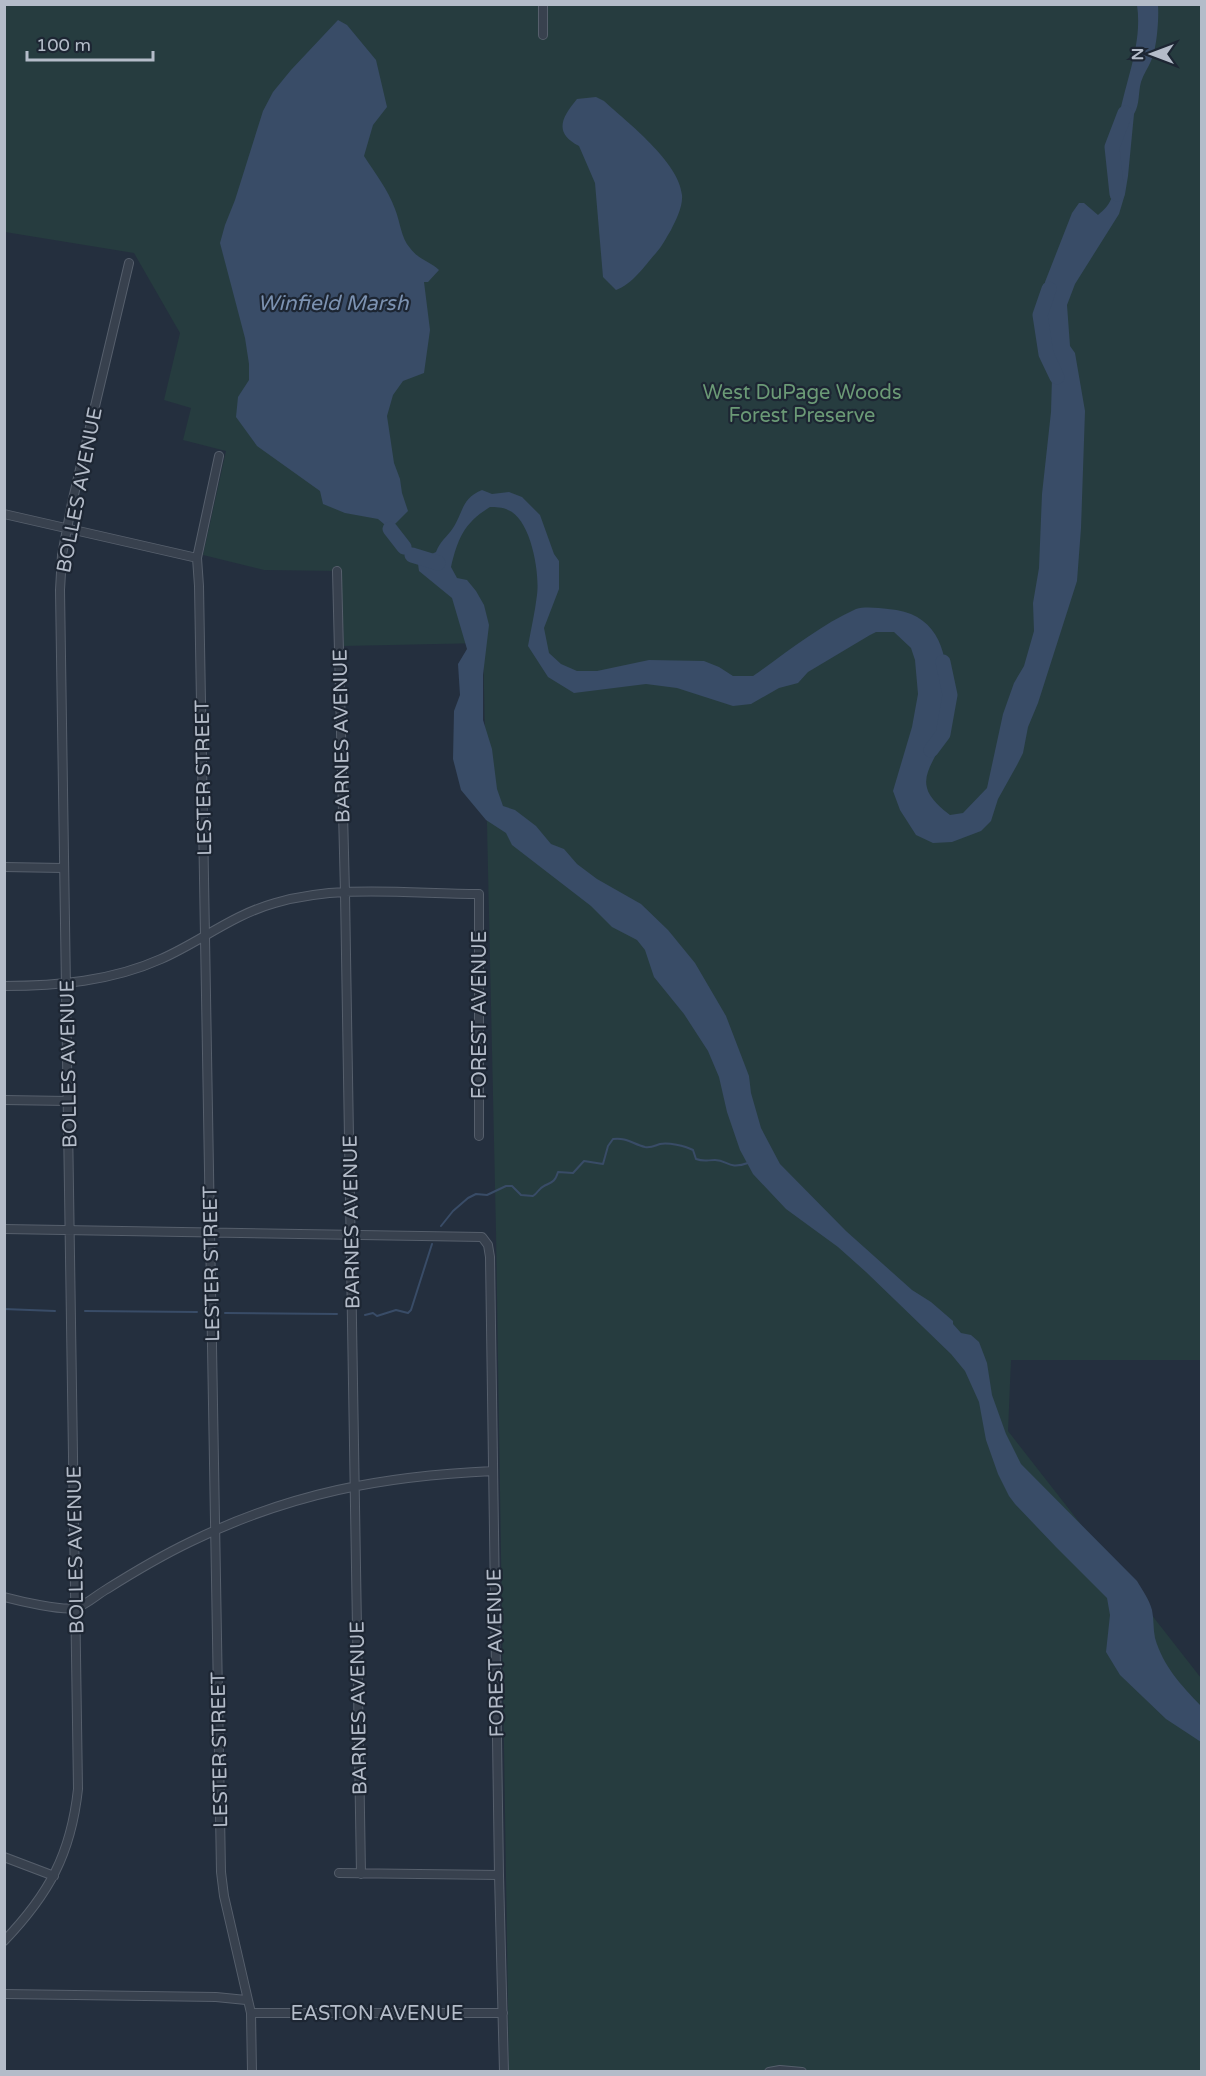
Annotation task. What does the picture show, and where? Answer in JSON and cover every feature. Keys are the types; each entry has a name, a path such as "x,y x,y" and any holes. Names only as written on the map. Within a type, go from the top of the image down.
{"street":[{"path":"543,4 543,35"},
{"name":"BOLLES AVENUE","path":"4,1941 35,1906 56,1873 70,1834 78,1789 60,590 62,555 67,529 129,263"},
{"name":"LESTER STREET","path":"219,456 197,558 200,598 221,1872 246,2000 251,2013 252,2072"},
{"path":"4,514 197,558"},
{"name":"BARNES AVENUE","path":"337,571 345,893 361,1874"},
{"path":"4,867 63,868"},
{"path":"4,986 47,985 109,976 136,969 161,959 229,921 275,903 321,894 345,893"},
{"name":"FOREST AVENUE","path":"345,893 479,894 479,1136"},
{"path":"4,1100 68,1101"},
{"path":"4,1229 351,1235"},
{"name":"FOREST AVENUE","path":"351,1235 482,1237 488,1245 504,2072"},
{"path":"4,1597 31,1603 76,1608 146,1565 215,1530 285,1504 355,1485 425,1476 493,1472"},
{"path":"4,1857 56,1873"},
{"path":"339,1873 499,1875"},
{"path":"4,1994 216,1997 246,2000"},
{"name":"EASTON AVENUE","path":"251,2013 503,2013"},
{"path":"770,2072 780,2070 802,2072"}],"green space":[{"name":"West DuPage Woods Forest Preserve","path":"4,5 1201,5 1201,1360 1011,1360 1008,1431 1201,1678 1201,2071 509,2071 496,1231 483,643 344,646 341,571 264,570 203,555 226,451 183,440 191,408 164,400 180,333 134,253 5,232"}],"water":[{"path":"1137,5 1158,5 1158,25 1153,56 1141,82 1134,114 1125,194 1119,214 1075,284 1067,305 1070,346 1075,353 1085,411 1077,581 1038,703 1028,727 1023,753 998,799 991,821 981,831 952,842 933,843 916,835 900,810 893,791 912,727 918,694 915,660 911,648 894,632 876,632 870,635 808,672 798,683 779,688 751,704 733,706 677,688 646,684 574,693 548,677 528,646 537,595 537,574 528,535 516,515 497,507 490,507 481,513 463,532 451,567 457,578 467,580 476,591 484,605 489,625 483,675 483,720 492,749 497,789 503,806 515,810 536,826 551,844 564,849 577,864 597,879 641,904 668,930 695,963 726,1016 749,1076 751,1093 761,1128 780,1164 846,1231 912,1290 931,1302 953,1321 961,1333 971,1335 979,1342 987,1363 992,1395 1006,1434 1021,1464 1137,1581 1146,1595 1152,1610 1158,1648 1180,1683 1201,1706 1201,1742 1166,1719 1120,1675 1106,1652 1110,1615 1107,1598 1009,1496 998,1474 986,1440 979,1402 965,1371 951,1354 866,1272 838,1247 786,1209 753,1174 740,1150 727,1112 719,1077 708,1051 684,1014 654,977 645,950 637,940 612,927 591,906 512,845 506,833 486,820 461,790 453,759 454,711 460,695 458,664 467,649 452,598 419,571 418,564 423,558 436,552 453,528 470,497 482,490 492,494 509,492 522,497 540,515 554,554 559,561 559,589 544,628 549,653 561,664 577,671 597,671 649,660 704,661 733,676 753,676 816,631 856,609 876,608 908,613 923,621 934,633 945,663 947,700 945,718 939,745 928,773 926,783 928,792 950,815 963,813 987,788 1003,714 1014,683 1024,666 1034,631 1033,603 1039,568 1042,494 1051,412 1052,377 1042,303 1045,282 1072,213 1079,203 1084,203 1098,215 1112,197 1118,123 1137,35"},
{"name":"Winfield Marsh","path":"338,20 347,25 376,60 387,107 373,125 364,156 392,202 407,244 417,256 439,270 428,282 424,282 430,330 424,373 403,381 393,395 387,416 394,463 408,511 390,529 378,519 345,513 323,504 320,491 257,446 236,417 238,397 249,380 249,364 245,338 220,243 263,111 273,92"},
{"path":"596,97 604,101 662,156 679,182 682,195 677,218 661,247 633,279 616,290 603,277 595,183 579,146 566,136 563,130 564,118 577,99"}],"waterway":[{"path":"1117,194 1112,147 1125,113"},
{"path":"1049,289 1040,315 1046,354 1057,377"},
{"path":"390,529 404,547"},
{"path":"412,555 438,563"},
{"path":"931,750 943,734 950,695 943,662"},
{"path":"441,1226 453,1211 476,1194 487,1195 506,1186 512,1186 521,1195 533,1196 553,1181 558,1172 573,1173 584,1161 603,1164 608,1146 613,1139 626,1140 647,1147 672,1144 693,1150 696,1159 719,1160 732,1165 748,1163"},
{"path":"365,1315 373,1313 377,1316 396,1310 408,1313 411,1310 432,1244"},
{"path":"4,1309 55,1311"},
{"path":"85,1311 197,1312"},
{"path":"225,1313 337,1314"}]}
